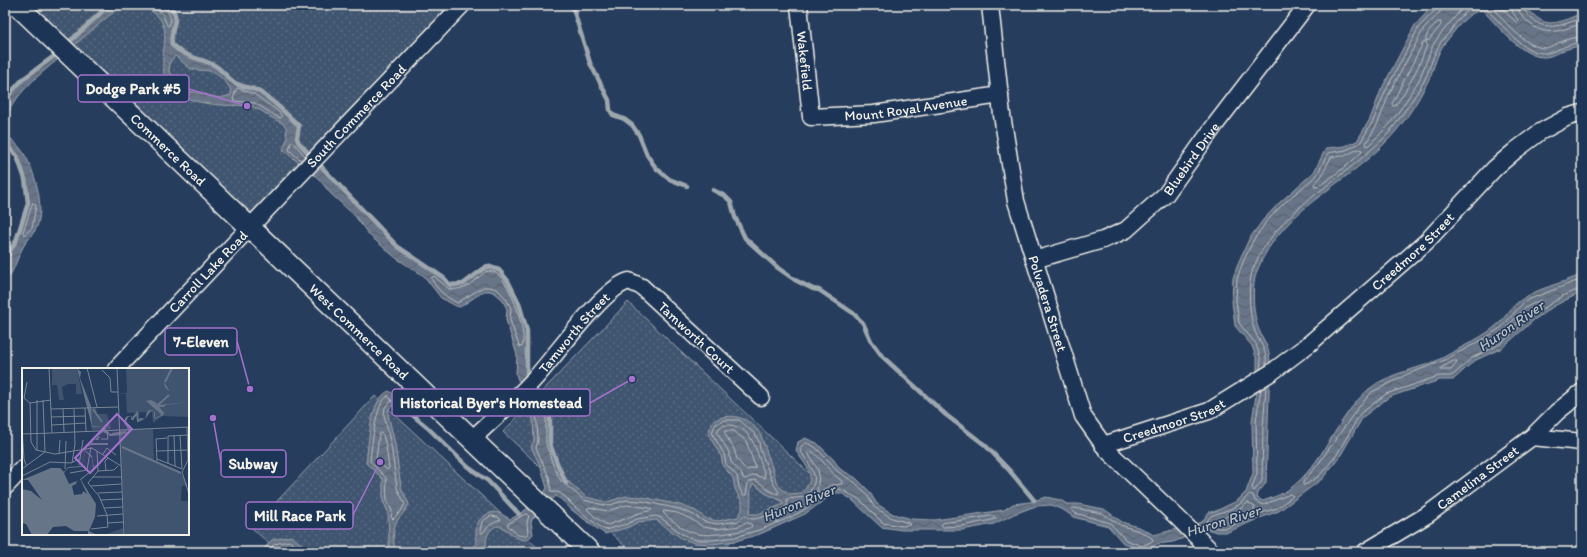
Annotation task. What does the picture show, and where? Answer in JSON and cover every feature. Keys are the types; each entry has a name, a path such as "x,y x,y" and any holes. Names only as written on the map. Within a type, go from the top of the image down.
{"main road":[{"name":"Commerce Road","path":"17,5 250,227"},
{"name":"West Commerce Road","path":"250,227 590,552"}],"street":[{"name":"South Commerce Road","path":"250,227 462,5"},
{"name":"Wakefield","path":"799,5 811,117"},
{"name":"Polvadera Street","path":"990,5 1000,95 1016,201 1084,416 1106,450 1179,519 1210,551"},
{"name":"Bluebird Drive","path":"1034,260 1103,240 1126,230 1166,194 1215,125 1307,5"},
{"name":"Mount Royal Avenue","path":"811,117 874,114 1000,95"},
{"name":"Creedmore Street","path":"1243,391 1272,372 1309,344 1426,242 1495,168 1516,150 1540,132 1568,117 1582,113"},
{"name":"Carroll Lake Road","path":"117,368 250,227"},
{"name":"Tamworth Street","path":"472,440 536,378 593,310 618,285 629,281"},
{"name":"Tamworth Court","path":"629,281 642,287 761,397"},
{"name":"Creedmoor Street","path":"1103,445 1209,410 1243,391"},
{"name":"Camelina Street","path":"1365,552 1427,515 1532,437 1557,412 1582,392"},
{"path":"1532,437 1582,442"},
{"path":"5,487 22,469"}],"shaded area":[{"path":"22,5 461,5 249,223"},
{"path":"628,302 825,488 733,539 721,552 631,552 503,432"},
{"path":"375,396 542,552 278,552 252,528"}],"water":[{"path":"109,5 124,5 32,81 10,109 5,120 5,99 23,79 60,52"},
{"name":"Huron River","path":"139,5 169,6 175,18 172,45 187,55 214,65 235,83 261,93 290,117 299,126 297,138 299,143 397,246 444,278 450,285 464,284 487,266 499,270 508,281 519,303 527,331 527,376 541,398 550,417 550,444 557,463 564,478 586,497 607,502 626,496 642,497 680,505 696,511 707,519 718,521 738,517 742,510 742,502 735,489 733,478 723,466 721,456 708,434 712,422 727,416 742,418 755,427 760,433 777,483 788,493 802,493 807,487 809,481 810,476 807,467 796,451 798,442 805,438 817,443 834,460 840,469 856,478 869,491 877,504 893,514 912,519 935,520 1004,510 1013,504 1030,502 1046,497 1060,500 1067,504 1078,504 1104,509 1122,522 1141,528 1154,535 1202,522 1209,512 1216,511 1237,501 1246,492 1253,473 1252,421 1257,389 1257,360 1252,346 1235,326 1232,301 1233,278 1239,261 1249,239 1263,220 1279,203 1314,172 1325,150 1327,148 1345,146 1357,141 1370,119 1381,90 1415,25 1434,5 1525,5 1539,19 1551,23 1565,20 1582,13 1582,45 1546,57 1537,56 1528,53 1519,47 1482,10 1473,13 1465,19 1442,47 1423,91 1409,115 1396,131 1379,149 1301,212 1283,229 1268,248 1257,271 1253,292 1255,317 1270,359 1266,483 1258,493 1257,498 1263,501 1279,495 1300,480 1321,454 1347,413 1369,389 1378,383 1396,374 1444,357 1479,338 1498,324 1517,302 1535,292 1582,274 1582,292 1554,306 1534,320 1502,348 1474,361 1453,380 1440,380 1389,397 1363,417 1339,458 1322,479 1279,511 1228,532 1216,532 1207,529 1173,542 1157,544 1142,551 1123,543 1108,526 1073,517 1065,511 1051,505 1036,506 1014,514 994,524 962,530 902,530 881,527 851,499 841,493 834,493 805,514 760,534 736,541 713,544 694,543 681,538 656,520 638,522 629,527 605,534 573,511 556,496 532,519 533,534 528,539 519,539 501,527 496,526 488,534 486,540 486,552 472,552 476,542 476,527 481,519 492,512 504,515 510,519 515,517 536,501 547,488 540,465 531,447 534,440 530,394 518,380 516,374 517,355 506,320 507,309 502,299 495,293 484,291 460,307 441,298 424,276 396,258 369,235 355,216 330,193 319,179 283,150 287,139 286,127 282,123 253,107 208,104 192,100 172,89 164,72 164,30 161,21 153,12","holes":["175,56 190,68 209,71 218,76 228,85 231,95 220,98 185,90 169,71 170,62","754,484 765,493 782,501 784,504 758,514 750,514 751,488"]},
{"path":"5,132 21,149 32,169 38,190 40,211 36,229 23,246 13,270 5,282 5,259 16,241 28,203 25,179 17,156 5,143"},
{"path":"389,391 404,403 405,406 402,410 392,406 389,409 388,414 395,444 401,487 409,504 397,521 394,529 395,552 388,552 388,512 383,501 383,479 366,463 369,434 374,412 377,403 382,396"},
{"path":"291,536 312,552 261,552 272,540"}],"waterway":[{"path":"66,45 109,5"},
{"path":"168,5 174,12 175,16 172,45 187,55 214,65 235,83 256,90 278,106 299,126 297,138 299,143 397,246 444,278 450,285 463,284 487,266 499,270 508,281 519,303 527,331 527,376 529,380"},
{"path":"572,5 590,63 609,100 610,110 613,115 624,119 632,125 639,135 647,155 656,168 669,179 687,186"},
{"path":"5,99 23,79 58,53"},
{"path":"5,143 17,156 25,179 28,203 16,241 5,259"},
{"path":"713,190 725,196 731,202 735,217 745,238 778,268 795,280 813,289 819,290 853,313 863,323 871,341 882,356 946,415 985,445 1009,470 1034,500"},
{"path":"532,386 541,398 550,417 550,444 566,483"},
{"path":"404,408 428,428 468,467 488,481 519,514"}],"place":[{"name":"Dodge Park #5","path":"247,106"},
{"name":"Historical Byer's Homestead","path":"632,379"},
{"name":"7-Eleven","path":"250,389"},
{"name":"Subway","path":"213,418"},
{"name":"Mill Race Park","path":"380,462"}]}
